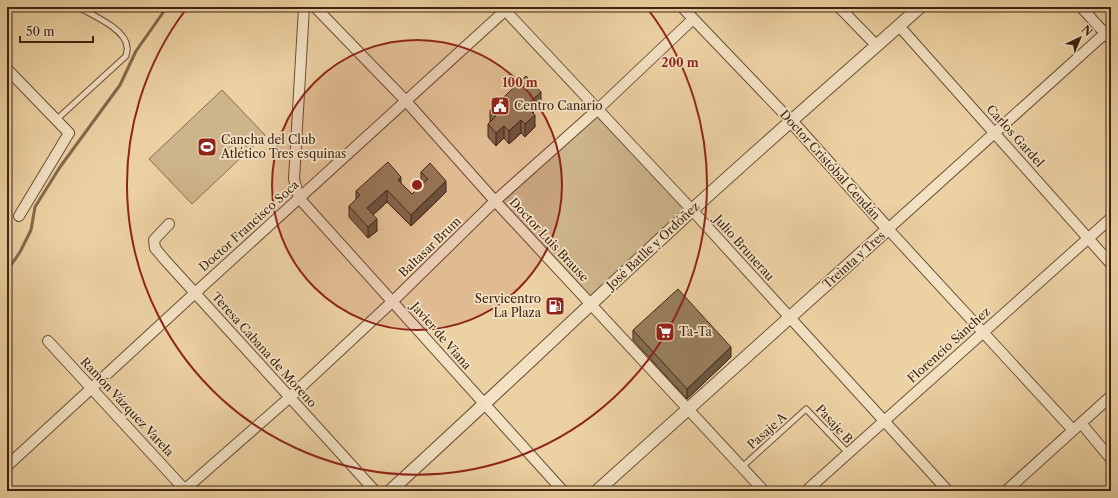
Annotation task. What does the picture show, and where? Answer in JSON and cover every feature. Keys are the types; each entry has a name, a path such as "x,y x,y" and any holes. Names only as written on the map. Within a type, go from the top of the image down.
{"street":[{"path":"299,198 294,179 304,7"},
{"name":"Doctor Luis Brause","path":"315,7 405,100 495,202 764,491"},
{"name":"Doctor Cristóbal Cendán","path":"682,7 790,121 1073,430"},
{"path":"839,7 877,46"},
{"name":"José Batlle y Ordóñez","path":"390,491 692,210 790,121 920,7"},
{"path":"1081,7 1109,34"},
{"name":"Doctor Francisco Soca","path":"7,466 505,8"},
{"name":"Julio Brunerau","path":"505,8 692,210 948,491"},
{"name":"Baltasar Brum","path":"184,491 289,398 393,301 495,202 598,110 693,19"},
{"name":"Carlos Gardel","path":"899,26 1111,264"},
{"name":"Treinta y Tres","path":"597,491 995,133 1109,34"},
{"path":"7,69 69,133 19,216"},
{"name":"Javier de Viana","path":"299,198 563,491"},
{"name":"Florencio Sánchez","path":"806,491 1111,218"},
{"name":"Teresa Cabana de Moreno","path":"169,224 154,240 156,248 165,260 375,491"},
{"name":"Ramón Vázquez Varela","path":"48,341 184,491"},
{"path":"1006,491 1111,396"},
{"path":"1081,423 1111,459"}],"lane":[{"path":"56,120 126,56 128,46 123,36 111,25 78,7"},
{"name":"Pasaje B","path":"806,409 848,453"},
{"name":"Pasaje A","path":"742,467 806,409"}],"shaded area":[{"name":"Cancha del Club Atlético Tres esquinas","path":"222,90 265,135 192,204 149,159"},
{"path":"598,114 686,209 590,298 501,203"}],"building":[{"path":"526,76 541,92 526,106 535,115 525,124 521,120 509,131 504,126 496,133 488,124 496,116 490,110"},
{"path":"388,162 401,177 398,180 412,194 428,179 421,172 430,163 446,181 411,215 387,190 367,208 377,219 368,227 349,206 360,195 356,191"},
{"path":"678,289 731,347 687,389 633,330"}],"waterway":[{"path":"7,271 20,252 31,230 35,207 60,167 120,85 136,51 167,7"}],"place":[{"name":"Centro Canario","path":"500,106"},
{"name":"Cancha del Club Atlético Tres esquinas","path":"207,147"},
{"name":"Servicentro La Plaza","path":"555,306"},
{"name":"Ta-Ta","path":"665,332"}]}
